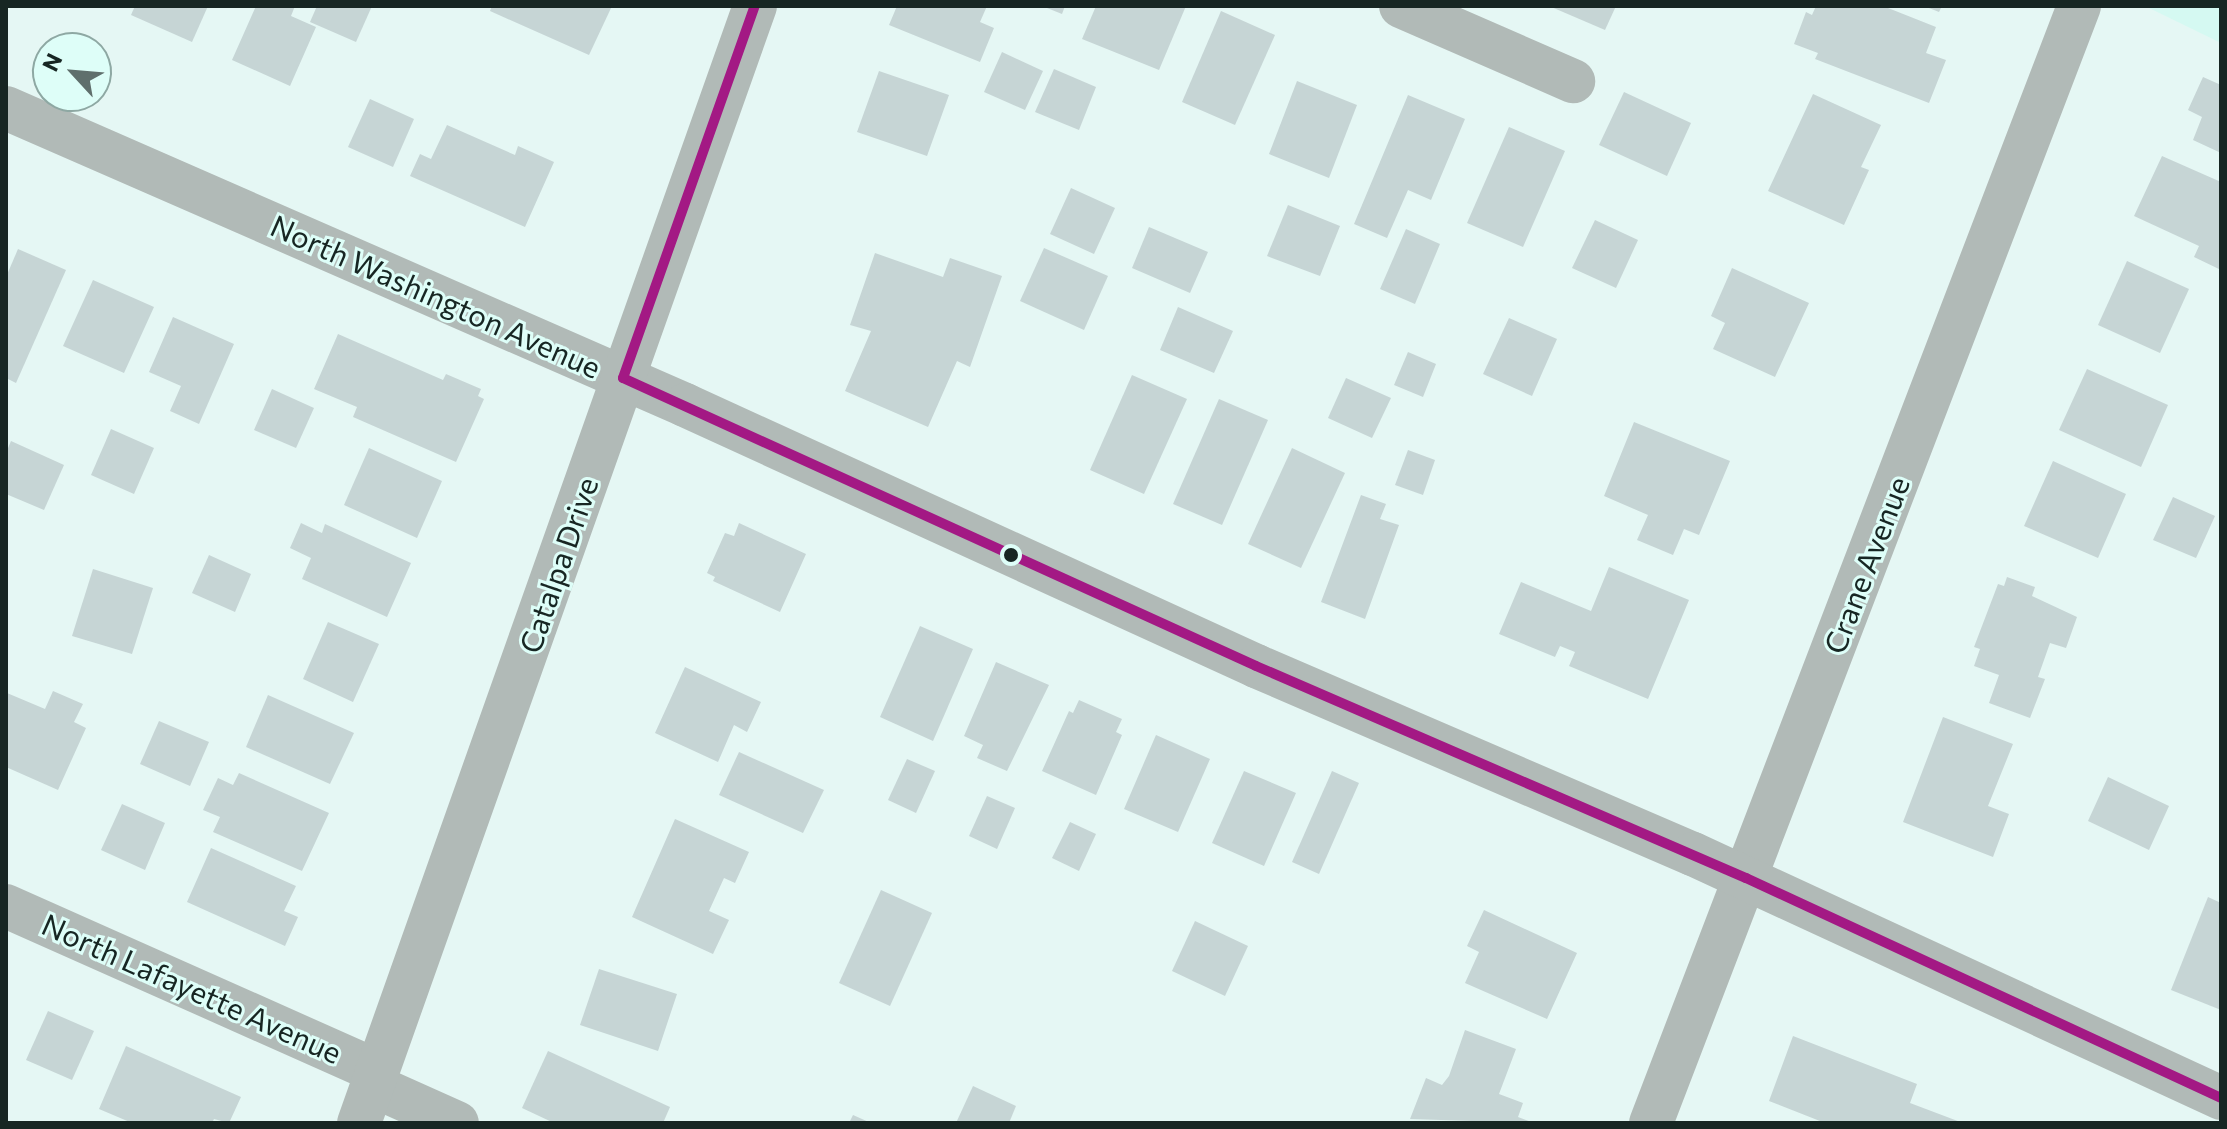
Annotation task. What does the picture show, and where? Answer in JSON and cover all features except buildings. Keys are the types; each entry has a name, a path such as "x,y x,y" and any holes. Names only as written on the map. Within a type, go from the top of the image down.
{"street":[{"name":"Catalpa Drive","path":"369,1093 755,6"},
{"path":"1401,6 1573,81"},
{"name":"Crane Avenue","path":"1651,1123 2079,6"},
{"name":"North Washington Avenue","path":"6,108 623,378 1256,666 1746,878 2221,1098"},
{"name":"North Lafayette Avenue","path":"6,906 369,1093 457,1123"}],"shaded area":[{"path":"2145,6 2221,6 2221,43"}],"transit line":[{"path":"623,378 755,6"},
{"path":"623,378 1256,666 1746,878 2221,1098"}]}
